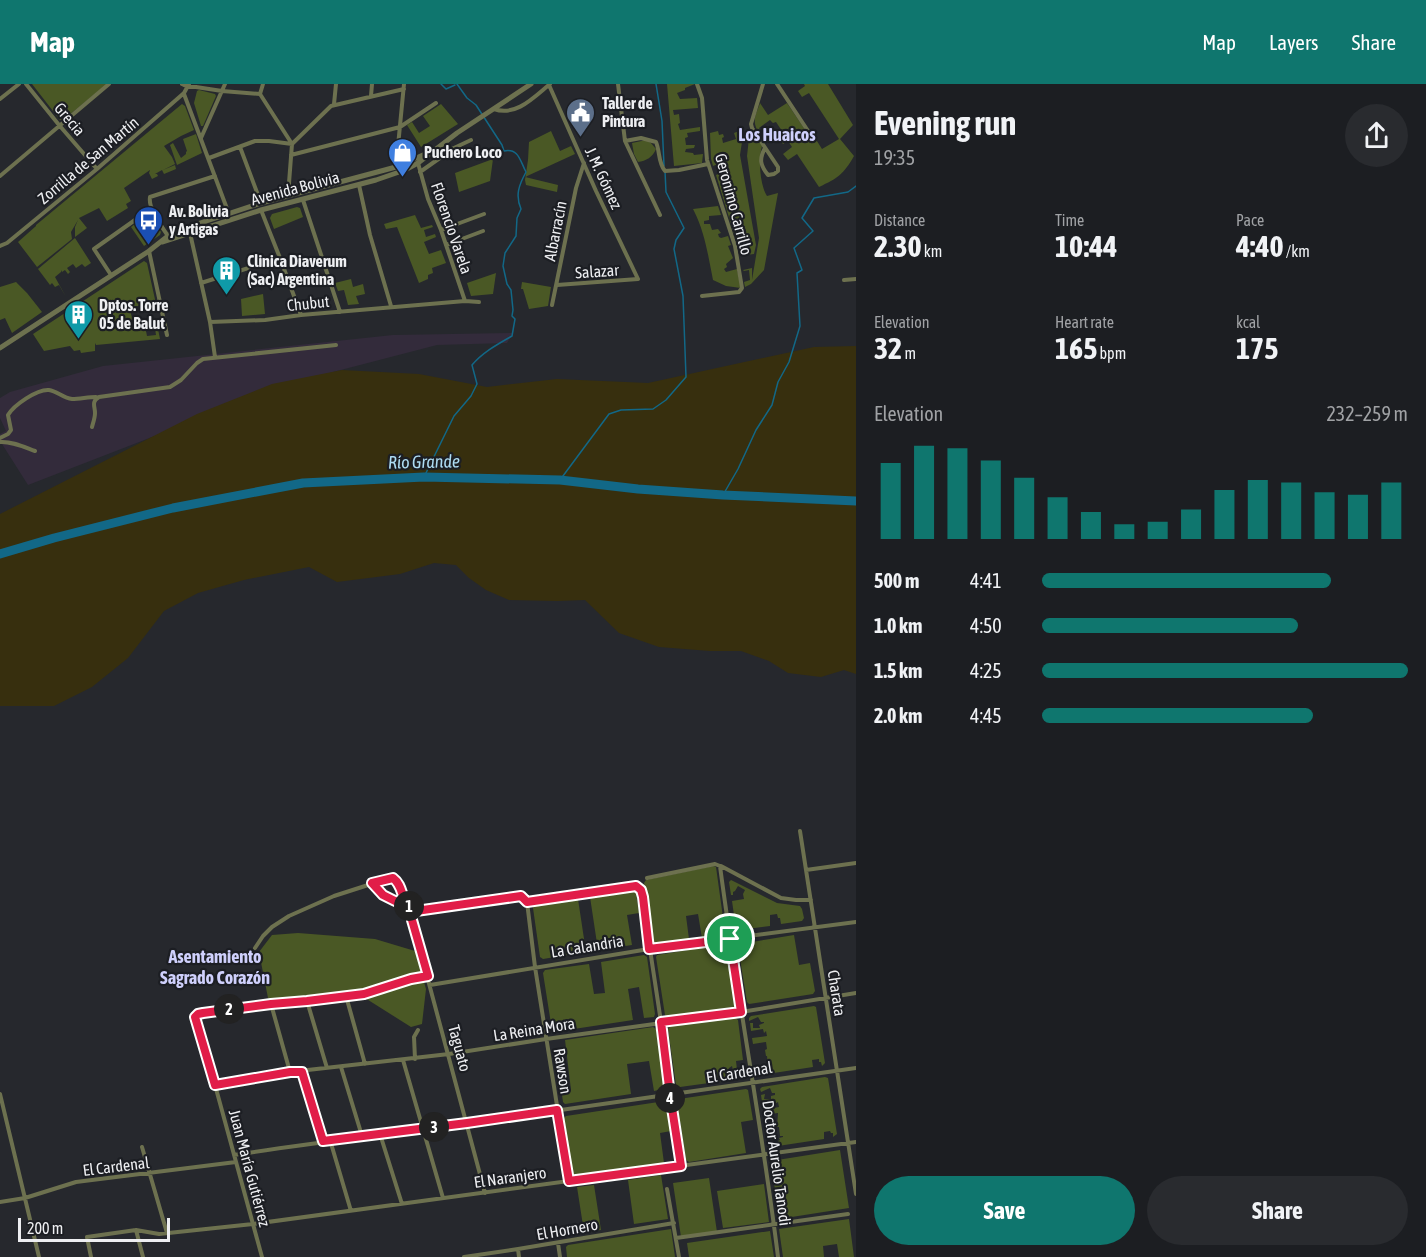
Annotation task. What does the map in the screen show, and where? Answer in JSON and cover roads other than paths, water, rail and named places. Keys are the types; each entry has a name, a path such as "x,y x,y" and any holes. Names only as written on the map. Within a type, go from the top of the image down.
{"street":[{"path":"0,99 19,84"},
{"name":"Grecia","path":"26,84 97,169"},
{"path":"0,176 109,84"},
{"path":"182,84 222,91 260,94"},
{"path":"201,138 225,84"},
{"path":"263,84 260,94 292,144 288,196"},
{"path":"334,104 336,84"},
{"path":"371,96 372,84"},
{"name":"Avenida Bolivia","path":"162,242 261,210 358,185 418,163 474,121 531,84"},
{"path":"618,84 626,141 660,215"},
{"name":"Geronimo Carrillo","path":"697,84 702,98 708,164 735,246 742,288 735,293 702,296"},
{"path":"764,84 751,124 778,167 778,171 774,174 768,175 762,169 760,157 765,148"},
{"path":"777,84 812,137"},
{"path":"494,109 502,112 522,107 550,85"},
{"name":"J. M. Gómez","path":"550,85 638,279"},
{"name":"Zorrilla de San Martín","path":"0,246 7,243 97,169 184,93 189,86"},
{"path":"209,158 255,141 292,144 334,104 404,87 396,170"},
{"path":"184,93 230,214"},
{"path":"291,155 400,127 436,103"},
{"path":"626,141 641,138 656,142 664,171 708,164"},
{"path":"420,172 454,148 471,140"},
{"path":"240,147 261,203"},
{"name":"Avenida Bolivia","path":"0,348 162,242 173,232 261,203 396,170 432,152"},
{"name":"Florencio Varela","path":"418,163 428,199 465,301"},
{"name":"Albarracín","path":"552,305 576,188 584,163"},
{"path":"168,236 149,202 150,197 215,176"},
{"path":"358,185 370,236 391,306"},
{"path":"303,200 340,312"},
{"path":"111,275 93,249 152,208"},
{"path":"261,210 301,315"},
{"path":"441,230 484,214"},
{"path":"446,245 483,231"},
{"path":"190,233 210,322 215,357"},
{"path":"149,250 167,335"},
{"path":"201,283 280,258"},
{"name":"Salazar","path":"557,285 638,279"},
{"path":"844,280 856,279"},
{"name":"Chubut","path":"210,322 264,320 391,306 479,302"},
{"path":"0,440 11,430 8,415 12,408 42,391 51,390 70,399 170,387 203,359 336,345"},
{"path":"92,427 95,414 94,403 99,397"},
{"path":"0,440 35,451"},
{"name":"Charata","path":"800,831 856,1194"},
{"path":"806,870 856,862"},
{"path":"647,878 715,864 781,898 811,900"},
{"name":"Doctor Aurelio Tanodi","path":"720,866 778,1257"},
{"path":"255,948 272,927 289,916 334,896 372,883 396,878 401,886 405,903"},
{"path":"372,883 383,895 405,903 416,911 521,896 527,902 636,886 641,890 681,1166"},
{"name":"Rawson","path":"527,902 569,1181"},
{"name":"Taguato","path":"416,911 412,915 412,920 485,1193"},
{"name":"La Calandria","path":"430,985 649,949 856,922"},
{"path":"290,1072 271,1004 364,994 400,982 428,976"},
{"name":"La Reina Mora","path":"215,1085 290,1072 415,1059 856,993"},
{"path":"346,996 365,1064"},
{"path":"307,1001 327,1068"},
{"name":"Juan María Gutiérrez","path":"262,1257 195,1017 203,1013 271,1004"},
{"path":"415,1059 414,1037 418,1030"},
{"path":"403,1060 443,1198"},
{"path":"341,1067 362,1136"},
{"name":"El Cardenal","path":"234,1155 856,1068"},
{"path":"302,1072 323,1141"},
{"path":"0,1094 39,1257"},
{"path":"380,1134 402,1204"},
{"path":"330,1140 351,1211"},
{"name":"El Naranjero","path":"92,1257 87,1236 136,1230 159,1234 253,1224 856,1142"},
{"path":"142,1147 167,1233"},
{"name":"El Cardenal","path":"0,1202 25,1198 76,1182 236,1162"},
{"path":"668,1189 679,1257"},
{"path":"676,1238 848,1214"},
{"name":"El Hornero","path":"464,1257 674,1223"},
{"path":"136,1230 143,1257"},
{"path":"558,1243 560,1257"},
{"path":"518,1249 519,1257"}],"waterway":[{"path":"441,84 446,89 455,85"},
{"path":"424,477 454,416 471,396 477,384 472,365 486,352 512,336 515,319 512,316 511,290 507,284 503,266 505,253 516,236 517,218 521,209 518,199 519,190 526,172 516,153 504,151 476,105 467,98 457,84"},
{"path":"656,84 662,121 664,166"},
{"path":"560,480 609,414 621,410 653,409 666,400 686,377 683,296 674,249 676,240 684,228 666,192 665,171"},
{"path":"723,495 756,430 772,405 778,382 789,362 800,326 797,273 802,270 794,248 813,231 802,218 814,198 848,192 856,186"},
{"name":"Río Grande","path":"0,554 173,508 303,483 424,477 560,480 638,489 856,501"}],"place":[{"name":"Taller de Pintura","path":"581,138"},
{"name":"Puchero Loco","path":"403,178"},
{"name":"Av. Bolivia y Artigas","path":"148,246"},
{"name":"Clinica Diaverum (Sac) Argentina","path":"226,296"},
{"name":"Dptos. Torre 05 de Balut","path":"78,340"}],"district":[{"name":"Los Huaicos","path":"777,135"},
{"name":"Asentamiento Sagrado Corazón","path":"215,967"}]}
